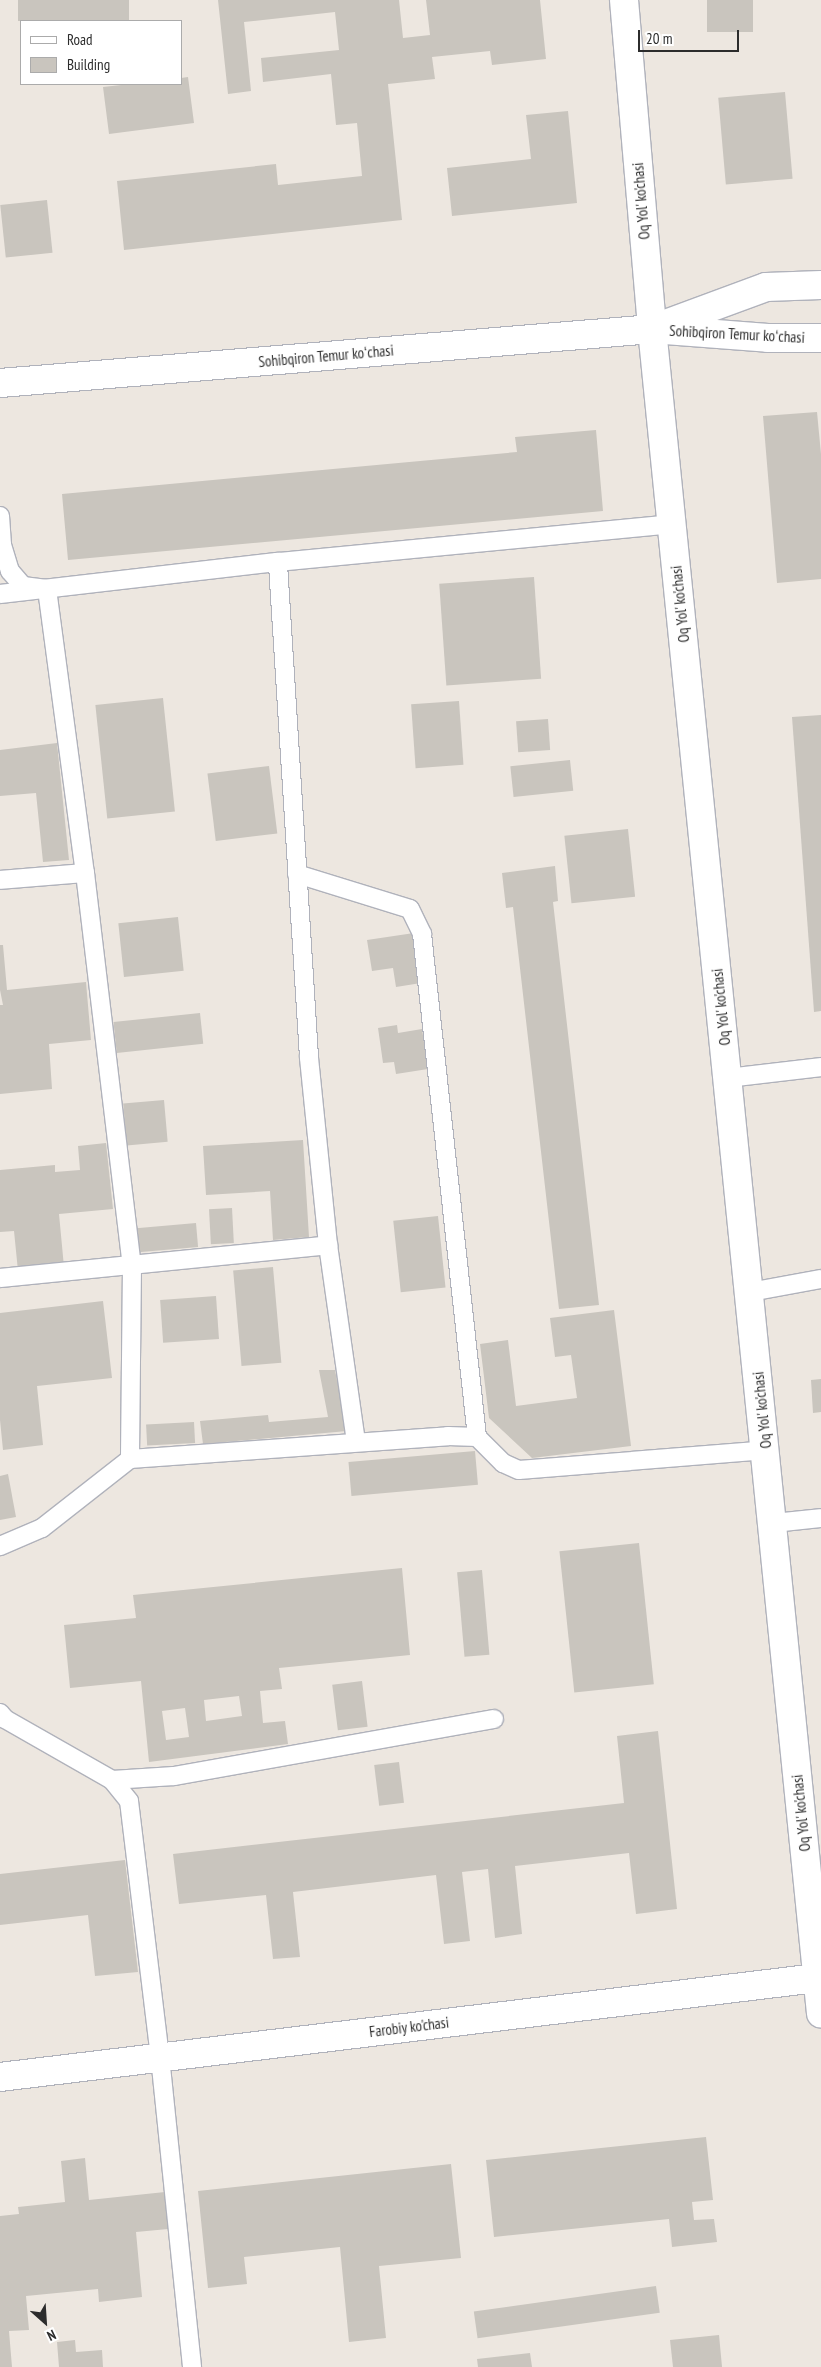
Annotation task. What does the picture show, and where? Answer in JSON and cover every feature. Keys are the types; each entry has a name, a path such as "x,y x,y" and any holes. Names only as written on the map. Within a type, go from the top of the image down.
{"street":[{"name":"Oq Yol' ko'chasi","path":"624,0 652,329 766,1450 821,2014"},
{"name":"Sohibqiron Temur koʻchasi","path":"652,329 766,287 821,286"},
{"name":"Sohibqiron Temur koʻchasi","path":"0,383 652,329 768,338 821,338"},
{"name":"Farobiy ko'chasi","path":"0,2077 817,1978"}],"lane":[{"path":"0,516 2,545 10,571 23,586 47,590"},
{"path":"0,594 278,562 672,524"},
{"path":"278,562 309,1057 328,1245 356,1441"},
{"path":"47,590 85,873 132,1265 130,1459"},
{"path":"0,880 85,873"},
{"path":"297,874 410,909 422,934 478,1437 503,1463 519,1470 766,1450"},
{"path":"728,1078 821,1067"},
{"path":"0,1278 328,1245"},
{"path":"750,1292 821,1279"},
{"path":"0,1546 42,1528 130,1459 356,1441 448,1436 478,1437"},
{"path":"773,1523 821,1518"},
{"path":"0,1713 5,1719 112,1780 129,1801 160,2057 192,2367"},
{"path":"112,1780 174,1776 494,1719"}],"building":[{"path":"18,0 129,0 129,20 18,21"},
{"path":"218,0 399,0 403,38 430,35 426,0 540,0 546,59 492,65 490,51 432,57 435,79 388,84 402,220 124,250 117,181 276,164 278,185 362,176 357,123 336,125 331,74 263,82 261,58 339,50 335,12 244,22 251,91 228,94"},
{"path":"707,0 753,0 753,32 707,32"},
{"path":"188,77 194,123 109,134 103,87 121,85 182,85 182,78"},
{"path":"785,92 793,179 726,185 718,98"},
{"path":"568,111 577,203 452,216 447,168 531,159 526,115"},
{"path":"47,200 53,253 6,258 0,205"},
{"path":"817,412 821,454 821,579 777,583 763,416"},
{"path":"596,430 603,511 68,560 62,494 517,452 515,437"},
{"path":"534,577 541,679 446,685 439,584"},
{"path":"163,698 175,811 107,818 95,705"},
{"path":"459,701 463,765 416,768 411,704"},
{"path":"821,715 821,1011 814,1012 792,717"},
{"path":"548,719 550,750 518,752 516,721"},
{"path":"57,743 69,860 43,862 36,793 0,796 0,750"},
{"path":"570,760 573,791 514,797 510,766"},
{"path":"269,766 277,833 216,841 207,774"},
{"path":"628,829 635,897 571,903 564,836"},
{"path":"555,866 558,901 553,902 599,1305 559,1309 513,907 506,908 502,873"},
{"path":"178,917 184,971 124,977 118,923"},
{"path":"414,933 421,983 396,987 393,968 372,971 367,940"},
{"path":"0,945 3,945 7,990 86,982 91,1040 49,1044 52,1089 0,1094 0,1005 3,1005 0,990"},
{"path":"200,1013 203,1044 117,1053 113,1022"},
{"path":"397,1025 398,1033 422,1029 428,1069 396,1074 394,1062 383,1063 378,1028"},
{"path":"164,1100 168,1142 127,1145 123,1104"},
{"path":"303,1140 309,1237 273,1240 270,1191 206,1195 203,1146"},
{"path":"106,1143 113,1209 59,1214 64,1267 18,1271 14,1231 0,1232 0,1170 55,1165 55,1172 80,1170 78,1146"},
{"path":"232,1208 234,1243 211,1244 209,1209"},
{"path":"438,1216 446,1288 401,1292 393,1221"},
{"path":"196,1223 198,1247 138,1252 136,1228"},
{"path":"273,1267 281,1363 242,1366 233,1270"},
{"path":"216,1296 219,1339 163,1343 160,1300"},
{"path":"103,1301 112,1378 37,1386 43,1445 3,1450 0,1420 0,1313"},
{"path":"614,1310 631,1446 532,1458 489,1418 480,1344 508,1340 516,1406 577,1398 571,1355 555,1357 550,1318"},
{"path":"319,1370 335,1370 347,1431 203,1444 200,1421 268,1415 269,1422 328,1417"},
{"path":"821,1379 821,1412 813,1413 811,1380"},
{"path":"194,1422 195,1443 147,1445 146,1425"},
{"path":"475,1451 478,1485 351,1496 348,1462"},
{"path":"8,1474 16,1517 0,1520 0,1476"},
{"path":"639,1543 654,1684 574,1693 559,1551"},
{"path":"402,1568 410,1655 279,1668 282,1689 260,1691 263,1723 285,1721 288,1744 149,1762 141,1681 70,1688 64,1625 136,1618 133,1595","holes":["239,1696 242,1716 206,1721 204,1700","185,1708 189,1737 166,1740 162,1711"]},
{"path":"482,1570 489,1655 465,1657 457,1572"},
{"path":"362,1681 368,1727 338,1730 332,1685"},
{"path":"658,1731 677,1909 636,1914 629,1853 515,1866 522,1934 495,1938 488,1869 462,1872 470,1941 444,1944 436,1875 293,1892 300,1957 273,1959 266,1895 179,1904 173,1854 624,1803 617,1736"},
{"path":"399,1762 404,1803 379,1806 374,1765"},
{"path":"125,1860 138,1972 95,1976 88,1915 0,1925 0,1874"},
{"path":"706,2137 713,2200 692,2202 694,2220 714,2219 717,2242 672,2247 669,2219 494,2237 486,2160"},
{"path":"85,2158 89,2200 165,2192 168,2229 136,2232 142,2297 99,2302 98,2289 26,2296 29,2330 9,2331 12,2367 0,2367 0,2216 19,2214 18,2207 65,2202 61,2161"},
{"path":"451,2164 461,2258 379,2266 386,2338 349,2342 340,2247 244,2257 247,2284 208,2288 198,2191"},
{"path":"656,2286 660,2313 478,2338 474,2312"},
{"path":"719,2335 722,2367 673,2367 670,2340"},
{"path":"75,2340 76,2352 102,2350 103,2367 59,2367 57,2342"},
{"path":"530,2353 532,2367 478,2367 477,2359"}]}
